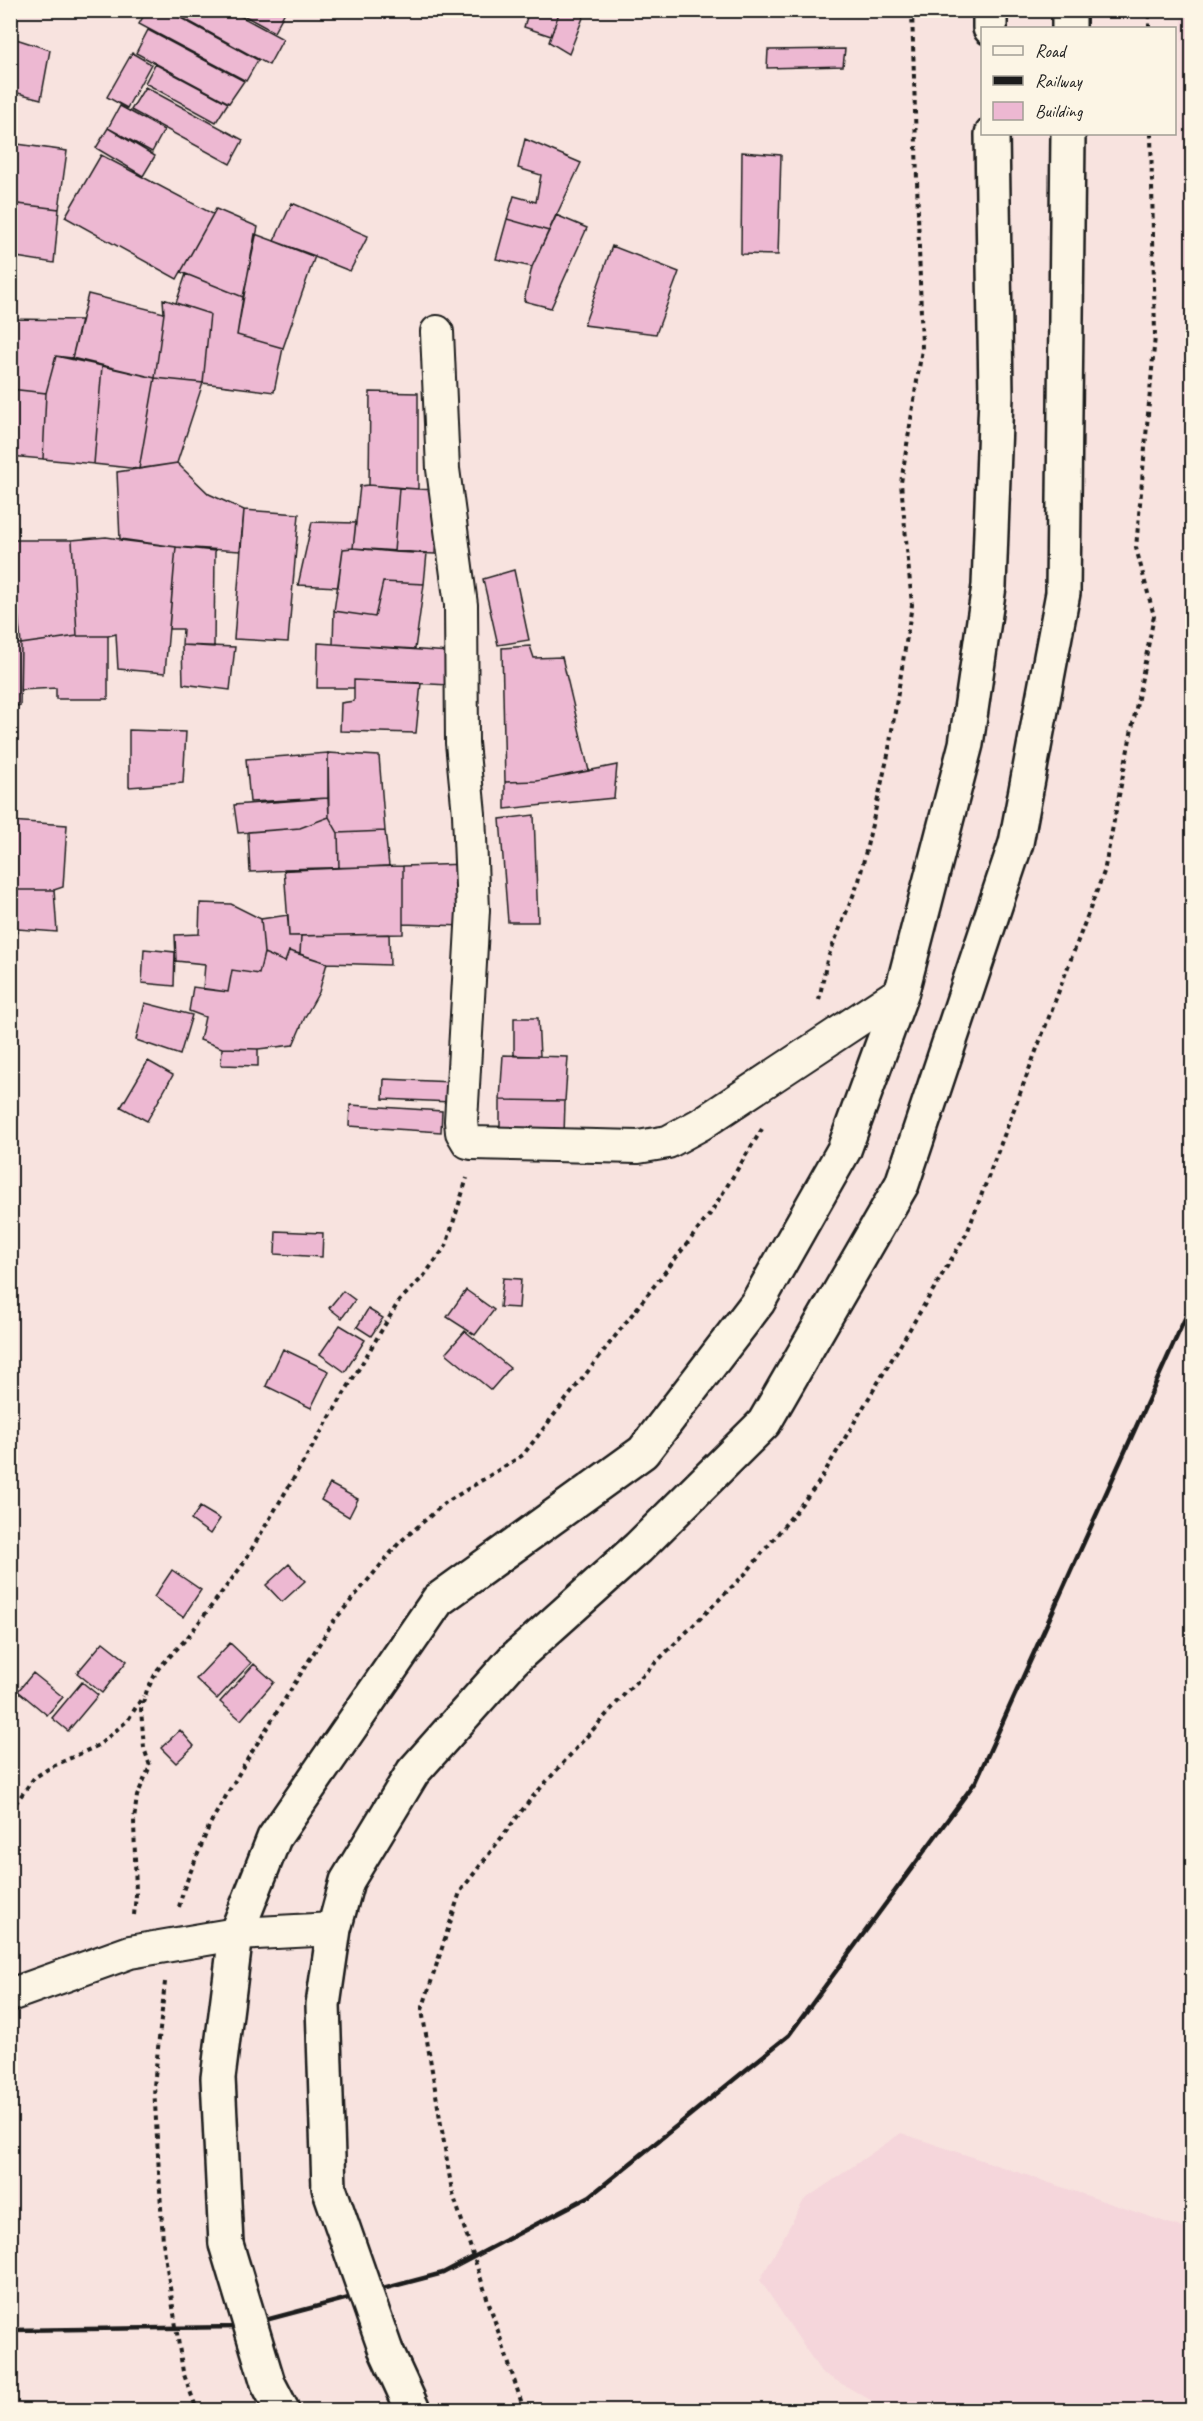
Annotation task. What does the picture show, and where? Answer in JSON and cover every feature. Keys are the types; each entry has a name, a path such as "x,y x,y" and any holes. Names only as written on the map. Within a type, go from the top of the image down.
{"main road":[{"path":"990,10 990,27"},
{"path":"1069,10 1069,27"},
{"path":"275,2397 226,2244 218,2078 236,1934 274,1838 438,1600 643,1452 758,1302 844,1150 902,991 966,744 989,586 996,396 992,135"},
{"path":"413,2410 386,2351 329,2188 323,2005 334,1929 347,1881 413,1772 513,1660 638,1548 764,1424 902,1184 1016,843 1063,593 1068,135"}],"street":[{"path":"437,332 443,470 461,605 462,743 469,814 472,900 461,1121 465,1138 468,1142 478,1143 602,1147 638,1147 668,1142 683,1136 902,991"},
{"path":"10,1995 130,1952 236,1934 334,1929"}],"path":[{"path":"809,1053 828,960 859,881 888,755 912,605 901,483 922,349 912,10"},
{"path":"1149,10 1149,27"},
{"path":"197,2410 183,2372 170,2291 164,2242 154,2086 169,1945 184,1888 210,1824 244,1762 333,1622 399,1544 445,1503 523,1455 710,1214 766,1123"},
{"path":"10,1811 34,1778 51,1767 99,1745 128,1720 158,1669 187,1638 241,1567 399,1301 423,1277 446,1246 478,1143"},
{"path":"130,1952 136,1895 134,1820 137,1796 150,1766 144,1748 141,1709 147,1690"}],"shaded area":[{"path":"1182,11 1192,11 1192,416 1185,415"},
{"path":"901,2133 1192,2231 1192,2410 888,2410 821,2372 760,2280 804,2200"}],"building":[{"path":"147,10 166,10 258,60 246,81 139,24"},
{"path":"168,10 229,10 283,39 269,65"},
{"path":"234,10 286,10 274,32"},
{"path":"529,10 560,10 551,36 524,27"},
{"path":"560,10 586,10 569,54 549,42"},
{"path":"148,30 244,81 229,103 136,53"},
{"path":"10,37 50,50 41,99 10,91"},
{"path":"845,49 843,66 767,68 768,50"},
{"path":"132,53 151,64 127,108 107,97"},
{"path":"155,64 228,103 216,122 145,83"},
{"path":"145,87 243,140 230,164 131,110"},
{"path":"120,106 164,130 152,152 108,128"},
{"path":"108,128 155,156 143,176 96,148"},
{"path":"525,139 581,163 549,231 507,219 514,196 536,202 541,175 518,168"},
{"path":"10,143 67,151 59,209 10,203"},
{"path":"742,152 781,155 778,255 741,254"},
{"path":"101,155 213,214 177,279 65,217"},
{"path":"10,203 59,209 54,263 10,256"},
{"path":"292,203 368,236 350,271 274,241"},
{"path":"216,209 258,227 243,297 181,272"},
{"path":"556,215 587,228 551,308 524,301 532,267"},
{"path":"507,219 549,231 532,267 496,259"},
{"path":"255,234 315,256 283,348 237,335"},
{"path":"612,246 679,272 656,334 584,325"},
{"path":"10,263 18,264 14,319 10,319"},
{"path":"186,274 243,297 237,335 283,348 274,392 203,383 210,314 176,303"},
{"path":"88,294 164,313 155,378 72,358"},
{"path":"163,299 210,314 203,383 155,378 164,313"},
{"path":"10,319 81,320 72,358 56,356 46,393 10,389"},
{"path":"56,356 102,366 94,464 43,459 46,393"},
{"path":"102,366 155,378 139,469 94,464"},
{"path":"155,378 203,383 177,463 139,469"},
{"path":"10,389 46,393 43,459 10,456"},
{"path":"370,392 418,393 418,489 369,485"},
{"path":"177,463 209,494 244,510 240,551 176,547 120,540 117,472"},
{"path":"360,486 399,488 394,552 353,548"},
{"path":"399,488 437,490 435,554 394,552"},
{"path":"244,510 299,514 288,642 234,639"},
{"path":"312,522 356,523 353,548 343,549 338,587 298,585"},
{"path":"106,537 176,547 165,673 118,669 116,634 77,636 72,540"},
{"path":"11,540 72,540 77,636 21,644"},
{"path":"176,547 215,551 214,647 182,645 183,629 169,629"},
{"path":"343,549 427,553 424,584 383,582 375,617 334,611"},
{"path":"514,570 529,640 498,645 483,579"},
{"path":"383,582 424,584 415,649 333,644 334,611 375,617"},
{"path":"77,636 108,636 108,699 56,699 56,688 20,690 21,644"},
{"path":"10,642 21,644 20,706 10,705"},
{"path":"318,643 450,652 449,685 354,680 354,688 317,688"},
{"path":"182,645 235,647 230,690 183,684"},
{"path":"530,646 534,658 562,657 589,771 537,781 505,782 502,648"},
{"path":"354,680 421,683 416,733 340,731 341,703 354,701"},
{"path":"10,705 12,705 12,757 10,757"},
{"path":"129,730 186,732 183,783 129,787"},
{"path":"328,753 328,798 250,802 246,759"},
{"path":"328,753 379,756 385,831 338,833 329,817"},
{"path":"10,757 12,757 15,821 10,821"},
{"path":"617,765 614,798 505,809 505,782 537,781"},
{"path":"328,798 329,817 300,828 238,833 234,805"},
{"path":"534,815 538,922 508,922 500,819"},
{"path":"329,817 338,833 339,868 250,872 248,832 300,828"},
{"path":"10,821 67,825 63,887 54,890 10,890"},
{"path":"385,831 389,866 339,868 338,833"},
{"path":"467,864 465,926 403,924 403,866"},
{"path":"403,866 403,934 289,936 284,869"},
{"path":"10,890 54,890 57,932 18,929 16,935 10,935"},
{"path":"200,903 231,904 261,919 264,953 259,974 232,970 228,992 203,989 205,964 176,961 175,935 199,934"},
{"path":"288,915 289,936 301,936 300,954 289,951 285,962 264,953 261,919"},
{"path":"389,934 390,965 327,963 300,954 301,936"},
{"path":"10,935 16,935 11,1027 10,1027"},
{"path":"144,949 175,952 174,986 142,983"},
{"path":"289,951 327,963 319,992 293,1045 258,1049 222,1048 200,1040 205,1017 189,1011 193,987 228,992 232,970 259,974 264,953 285,962"},
{"path":"145,1003 192,1015 180,1055 136,1040"},
{"path":"514,1018 538,1018 540,1056 514,1056"},
{"path":"222,1048 258,1049 258,1066 221,1065"},
{"path":"503,1055 568,1057 565,1101 500,1100"},
{"path":"148,1061 173,1075 147,1121 121,1107"},
{"path":"384,1079 453,1082 451,1102 383,1099"},
{"path":"500,1100 565,1101 564,1135 500,1134"},
{"path":"350,1105 442,1111 441,1132 349,1126"},
{"path":"276,1231 323,1233 322,1257 275,1254"},
{"path":"503,1278 521,1279 519,1308 500,1307"},
{"path":"466,1290 494,1310 475,1335 447,1317"},
{"path":"343,1291 355,1300 342,1318 329,1308"},
{"path":"368,1309 383,1318 371,1336 357,1327"},
{"path":"340,1325 365,1340 345,1372 320,1354"},
{"path":"465,1331 510,1368 491,1390 446,1353"},
{"path":"283,1349 329,1371 311,1408 266,1386"},
{"path":"330,1484 358,1499 349,1517 321,1500"},
{"path":"200,1507 220,1519 210,1534 191,1520"},
{"path":"289,1564 305,1581 282,1602 266,1585"},
{"path":"172,1570 201,1590 183,1617 154,1597"},
{"path":"103,1642 127,1661 102,1693 77,1673"},
{"path":"230,1643 251,1663 217,1699 196,1679"},
{"path":"254,1664 274,1682 241,1720 220,1702"},
{"path":"33,1673 63,1697 47,1715 18,1691"},
{"path":"82,1682 98,1695 68,1731 52,1718"},
{"path":"180,1730 194,1746 176,1763 161,1748"}],"railway":[{"path":"10,2330 239,2327 443,2273 590,2196 789,2035 976,1781 1192,1303"}]}
